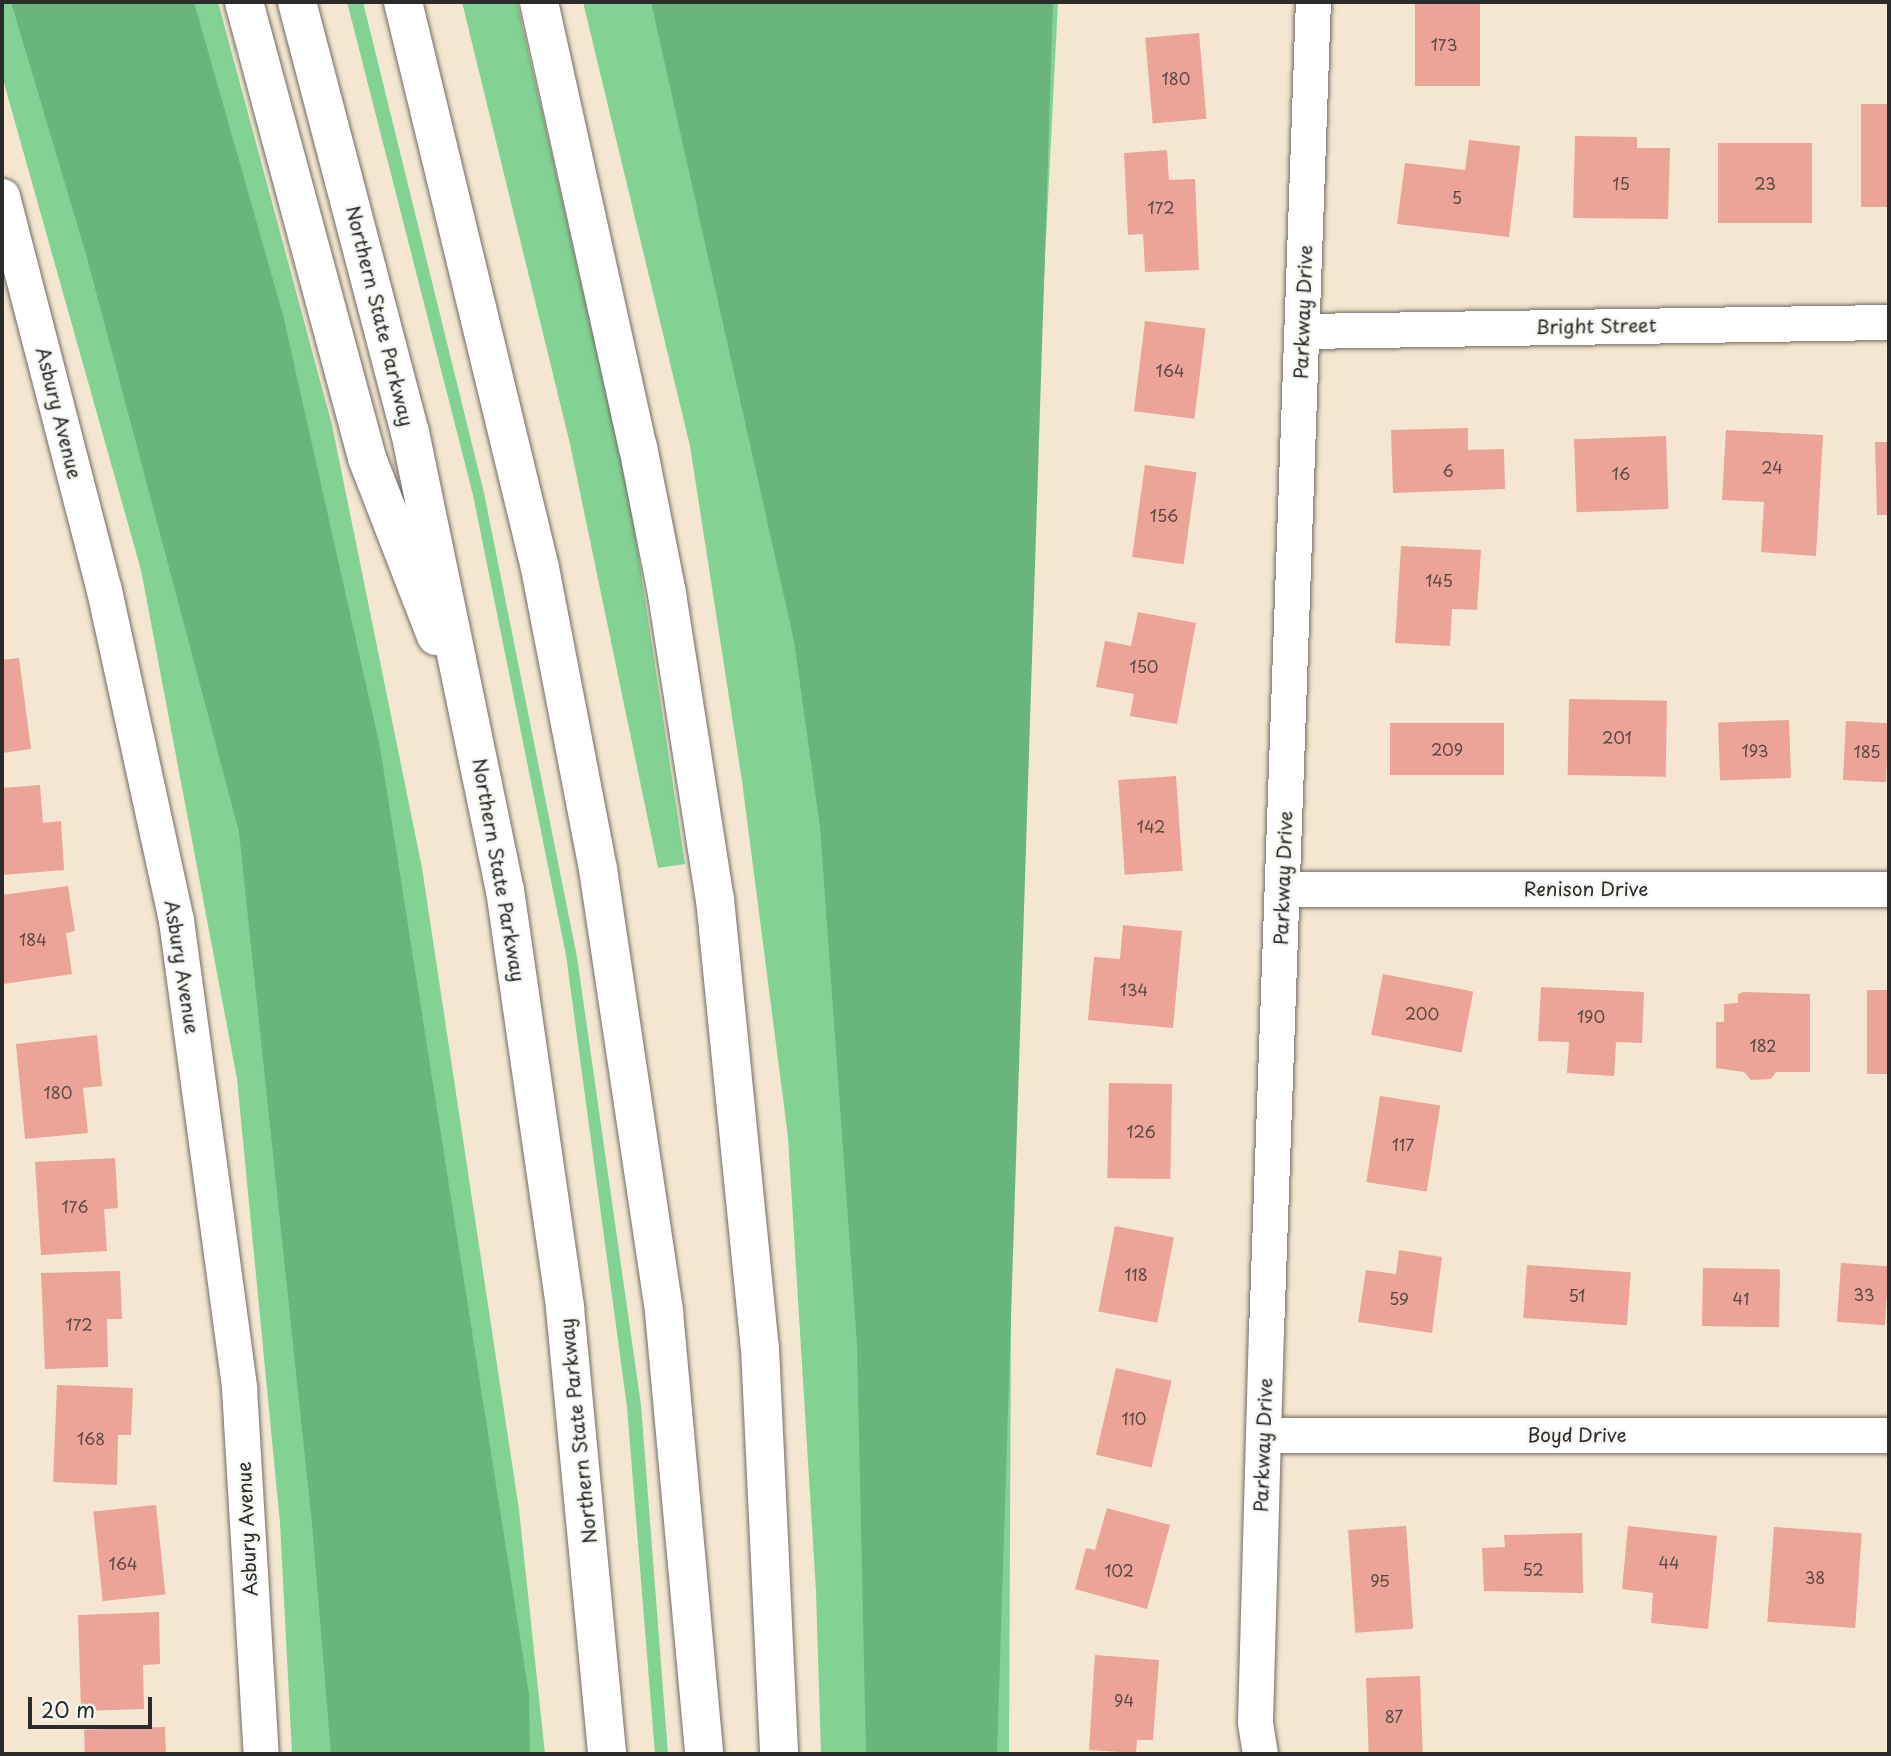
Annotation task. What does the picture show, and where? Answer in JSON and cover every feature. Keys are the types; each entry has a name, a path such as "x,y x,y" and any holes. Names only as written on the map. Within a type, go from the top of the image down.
{"highway":[{"path":"244,2 367,458 476,738"},
{"name":"Northern State Parkway","path":"297,2 407,419 476,738 511,932 550,1190 583,1461 607,1754"},
{"path":"403,2 540,568 598,869 664,1312 694,1602 704,1754"},
{"path":"540,2 636,433 709,860 760,1348 779,1754"}],"street":[{"name":"Parkway Drive","path":"1260,1754 1255,1721 1313,2"},
{"name":"Asbury Avenue","path":"2,196 11,269 104,590 176,920 239,1388 261,1754"},
{"name":"Bright Street","path":"1302,331 1889,322"},
{"name":"Renison Drive","path":"1282,889 1889,889"},
{"name":"Boyd Drive","path":"1264,1435 1889,1435"}],"green space":[{"path":"2,2 218,2 332,425 422,868 519,1510 545,1754 292,1754 280,1523 237,1079 141,570 2,76"},
{"path":"11,2 194,2 283,315 380,747 529,1694 530,1754 331,1754 312,1524 239,832 86,254"},
{"path":"347,2 363,2 484,493 577,957 641,1405 668,1754 655,1754 627,1407 566,955 473,495"},
{"path":"462,2 517,2 629,493 685,864 658,868 570,444"},
{"path":"583,2 1058,2 1013,888 1009,1754 821,1754 816,1592 788,1137 742,781 690,446"},
{"path":"651,2 1053,2 997,1754 866,1754 857,1344 820,827 794,641"}],"building":[{"path":"1415,2 1480,2 1480,86 1415,86"},
{"path":"1199,33 1206,119 1153,123 1145,38"},
{"path":"1861,104 1889,104 1889,207 1861,207"},
{"path":"1575,136 1637,137 1637,148 1670,148 1668,219 1573,218"},
{"path":"1469,140 1520,146 1509,237 1397,224 1405,163 1465,170"},
{"path":"1718,143 1812,143 1812,223 1718,223"},
{"path":"1167,150 1169,180 1195,179 1199,270 1145,272 1143,234 1128,235 1124,153"},
{"path":"1145,321 1206,328 1194,419 1134,411"},
{"path":"1468,428 1468,450 1504,449 1505,489 1393,493 1391,430"},
{"path":"1726,430 1823,435 1816,556 1761,552 1764,502 1722,500"},
{"path":"1666,436 1669,509 1577,512 1574,439"},
{"path":"1875,442 1889,442 1889,515 1877,515"},
{"path":"1145,465 1196,472 1184,564 1132,557"},
{"path":"1401,546 1481,550 1477,610 1452,609 1450,646 1395,643"},
{"path":"1138,612 1196,623 1177,724 1130,716 1134,694 1096,687 1105,641 1131,646"},
{"path":"19,658 31,749 2,753 2,660"},
{"path":"1569,699 1667,701 1666,777 1568,775"},
{"path":"1789,720 1791,778 1720,780 1718,722"},
{"path":"1846,721 1889,723 1886,782 1843,780"},
{"path":"1390,723 1504,723 1504,775 1390,775"},
{"path":"1176,776 1183,871 1125,875 1118,780"},
{"path":"40,785 43,823 61,821 64,870 2,875 2,788"},
{"path":"68,886 75,931 66,933 72,974 3,984 2,895"},
{"path":"1123,925 1182,931 1173,1028 1088,1020 1094,957 1120,959"},
{"path":"1383,974 1473,992 1461,1052 1371,1035"},
{"path":"1541,987 1644,992 1642,1043 1616,1042 1614,1076 1567,1073 1569,1042 1538,1041"},
{"path":"1867,990 1889,990 1889,1074 1867,1074"},
{"path":"1738,994 1810,994 1810,1072 1776,1072 1771,1079 1751,1080 1744,1072 1716,1068 1716,1022 1724,1022 1724,1004 1738,1003"},
{"path":"97,1035 102,1086 83,1088 88,1133 25,1139 16,1044"},
{"path":"1109,1083 1172,1084 1170,1179 1107,1178"},
{"path":"1380,1096 1440,1106 1427,1191 1366,1182"},
{"path":"115,1158 118,1208 104,1209 107,1251 41,1255 35,1162"},
{"path":"1115,1226 1174,1237 1157,1323 1098,1311"},
{"path":"1399,1250 1442,1257 1432,1333 1358,1322 1366,1270 1396,1274"},
{"path":"1841,1263 1889,1266 1885,1325 1837,1322"},
{"path":"1527,1265 1631,1272 1627,1325 1523,1318"},
{"path":"1703,1268 1780,1269 1779,1327 1702,1326"},
{"path":"120,1271 122,1319 107,1319 108,1367 45,1369 41,1273"},
{"path":"1116,1368 1172,1381 1152,1468 1096,1455"},
{"path":"57,1385 133,1388 131,1435 118,1435 117,1485 53,1482"},
{"path":"156,1505 165,1595 103,1601 93,1512"},
{"path":"1107,1508 1170,1525 1147,1609 1075,1589 1086,1548 1095,1550"},
{"path":"1406,1526 1413,1629 1355,1633 1348,1530"},
{"path":"1628,1526 1717,1536 1708,1629 1651,1623 1653,1593 1622,1589"},
{"path":"1774,1527 1862,1533 1855,1628 1767,1622"},
{"path":"1582,1533 1583,1593 1484,1591 1482,1548 1505,1547 1504,1535"},
{"path":"159,1612 160,1664 143,1665 144,1709 81,1711 78,1615"},
{"path":"1095,1655 1159,1660 1153,1740 1137,1740 1136,1753 1089,1750"},
{"path":"1420,1676 1423,1754 1369,1754 1366,1678"},
{"path":"165,1727 166,1754 85,1754 84,1730"}]}
